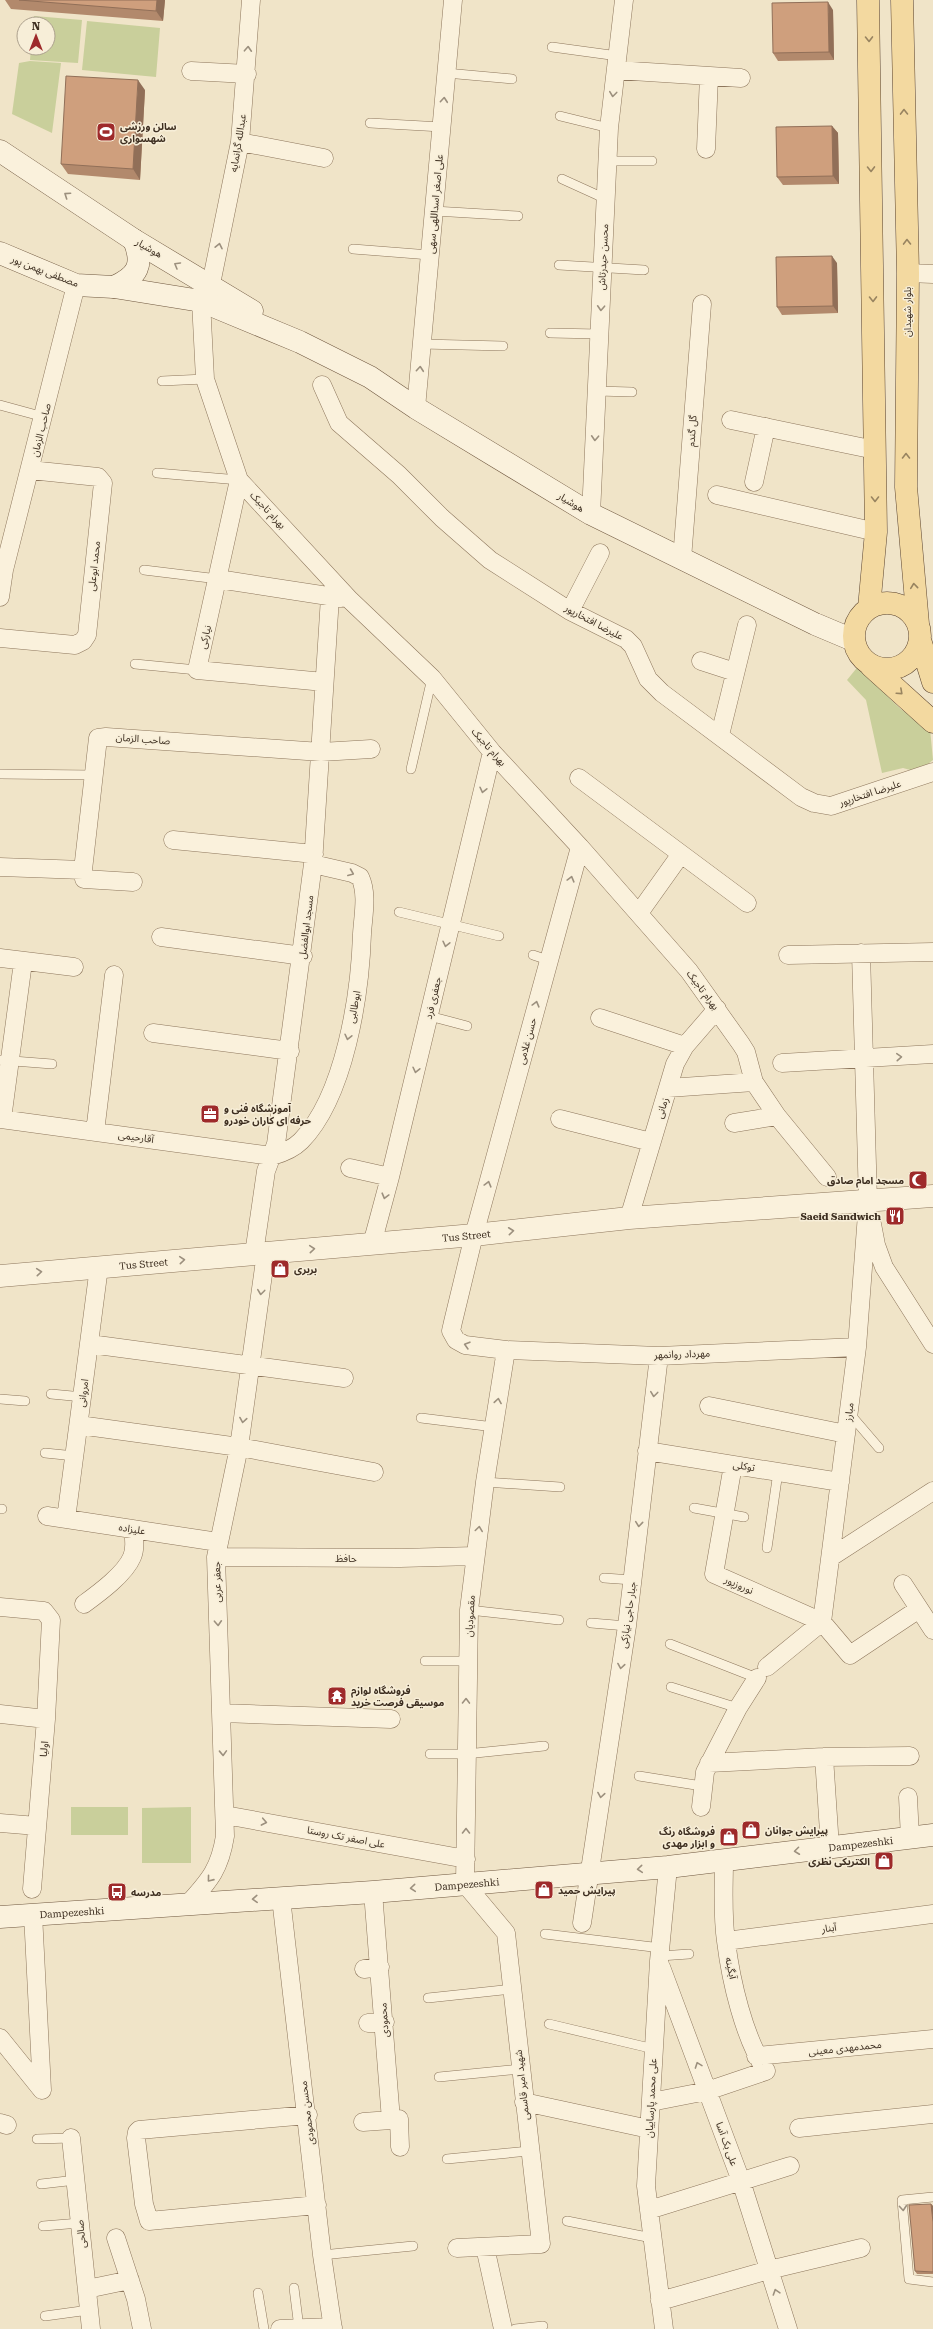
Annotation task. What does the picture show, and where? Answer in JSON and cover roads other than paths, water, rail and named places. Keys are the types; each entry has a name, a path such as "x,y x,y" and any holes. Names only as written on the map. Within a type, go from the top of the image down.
{"main road":[{"path":"868,0 876,532 869,608"},
{"name":"بلوار شهیدان","path":"902,0 908,273 906,487 919,632"},
{"name":"هوشیار","path":"0,151 134,240 206,292 370,377 416,408 591,514 815,624 853,640"},
{"path":"114,287 129,280 138,268 139,252 134,240"},
{"name":"مصطفی بهمن پور","path":"0,253 76,285 206,292"},
{"path":"933,682 919,632 907,610 898,605 878,604 869,608 856,623 853,640 859,655 933,722"},
{"path":"871,666 882,669 893,669 904,665 912,658 919,632"},
{"name":"Tus Street","path":"0,1276 474,1235 629,1218 933,1196"},
{"name":"Dampezeshki","path":"0,1917 189,1903 373,1892 590,1874 668,1867 724,1859 933,1835"}],"street":[{"name":"عبدالله گرانمایه","path":"206,292 240,142 247,74 251,0"},
{"name":"علی اصغر اسداللهی سهی","path":"416,408 453,0"},
{"name":"محسن حیدرتاش","path":"591,514 609,128 624,0"},
{"path":"617,63 709,76 741,78"},
{"path":"191,71 247,74"},
{"path":"706,149 709,76"},
{"path":"240,142 324,158"},
{"path":"908,273 933,274"},
{"name":"صاحب الزمان","path":"0,597 2,570 44,417 76,285"},
{"name":"بهرام تاجیک","path":"206,292 205,379 239,480 350,600 432,678 492,752 580,847 689,971 746,1052 754,1082 777,1116 827,1177"},
{"name":"گل گندم","path":"682,559 702,304"},
{"name":"علیرضا افتخارپور","path":"322,385 339,423 399,475 442,518 490,560 570,611 626,639 633,646 648,679 662,693 801,797 814,803 831,806 933,772"},
{"path":"730,420 875,450"},
{"path":"754,482 766,427"},
{"name":"محمد ابوعلی","path":"0,638 75,645 83,641 87,635 104,483 98,477 30,470"},
{"name":"نیارکی","path":"197,670 239,480"},
{"path":"717,495 876,532"},
{"path":"570,611 600,553"},
{"path":"218,579 350,600"},
{"name":"مسجد ابوالفضل","path":"260,1253 266,1171 276,1144 303,956 314,859 330,597"},
{"path":"720,735 747,625"},
{"path":"701,661 735,672"},
{"path":"197,670 324,682"},
{"name":"صاحب الزمان","path":"83,870 96,743 98,738 106,736 321,752 371,749"},
{"name":"جعفری فرد","path":"372,1244 390,1177 492,752"},
{"path":"579,778 747,903"},
{"name":"ابوطالبی","path":"173,840 314,859 352,873 360,877 363,883 364,892 361,968 344,1053 322,1112 300,1142 287,1152 272,1156"},
{"name":"حسن غلامی","path":"506,1350 465,1345 456,1340 451,1331 541,958 580,847"},
{"path":"639,913 681,854"},
{"path":"0,867 83,870 84,879 133,882"},
{"path":"161,937 303,956"},
{"path":"788,955 933,952"},
{"path":"861,954 868,1201 876,1245 884,1267 930,1335"},
{"path":"0,958 74,967"},
{"path":"1,1119 4,1060 23,962"},
{"path":"95,1132 114,975"},
{"name":"زمانی","path":"629,1218 675,1064 685,1046 717,1009"},
{"path":"600,1018 685,1046"},
{"path":"153,1033 290,1051"},
{"path":"782,1063 933,1054"},
{"path":"668,1088 754,1082"},
{"path":"734,1124 777,1116"},
{"path":"560,1118 651,1142"},
{"name":"آقارحیمی","path":"1,1119 272,1156"},
{"path":"350,1168 390,1177"},
{"name":"مبارز","path":"822,1622 857,1347 868,1201"},
{"name":"جعفر عربی","path":"189,1903 214,1874 222,1856 225,1815 217,1550 239,1447 251,1367 260,1253"},
{"name":"امروانی","path":"66,1519 99,1267"},
{"path":"90,1344 251,1367 344,1378"},
{"name":"مهرداد روانمهر","path":"506,1350 659,1356 857,1347"},
{"name":"مقصودیان","path":"465,1884 467,1661 469,1610 485,1482 506,1350"},
{"name":"جبار حاجی نیازکی","path":"582,1923 627,1626 659,1356"},
{"path":"709,1406 846,1434"},
{"path":"79,1426 239,1447 374,1472"},
{"name":"توکلی","path":"647,1451 840,1482"},
{"name":"نوروزپور","path":"733,1465 714,1574 822,1622"},
{"path":"831,1557 933,1491"},
{"name":"علیزاده","path":"47,1516 133,1529 217,1550"},
{"path":"84,1604 110,1584 131,1559 135,1544 133,1529"},
{"name":"حافظ","path":"217,1550 400,1558 475,1556"},
{"path":"903,1584 933,1630"},
{"name":"اولیا","path":"0,1607 44,1611 49,1615 52,1628 32,1889"},
{"path":"701,1808 702,1786 709,1763 738,1708 762,1672 822,1622 850,1655 919,1610"},
{"path":"222,1713 391,1719"},
{"path":"0,1714 46,1719"},
{"path":"709,1763 824,1757 910,1756"},
{"path":"824,1757 830,1847"},
{"path":"908,1797 910,1838"},
{"name":"علی اصغر تک روستا","path":"225,1815 466,1860"},
{"path":"0,1823 37,1826"},
{"name":"آبگینه","path":"707,2091 766,2072 756,2056 739,2004 726,1941 724,1859"},
{"name":"علی محمد پارساییان","path":"664,2329 646,2186 660,1955 668,1867"},
{"name":"شهید امیر قاسمی","path":"465,1884 506,1933 529,2151 541,2244 485,2247"},
{"name":"محمودی","path":"373,1892 372,1968 376,2022 391,2120"},
{"name":"محسن محمودی","path":"281,1898 308,2115 322,2254 333,2328"},
{"path":"0,2038 42,2090 33,1914"},
{"name":"آبنار","path":"726,1941 933,1914"},
{"name":"علی بک آسا","path":"660,1955 707,2091 741,2181 788,2329"},
{"name":"محمدمهدی معینی","path":"756,2056 933,2039"},
{"path":"651,2102 707,2091"},
{"path":"524,2102 649,2129"},
{"path":"799,2128 933,2114"},
{"path":"308,2115 139,2130 136,2132 144,2204 149,2221 317,2205"},
{"path":"362,2122 399,2119 400,2147"},
{"name":"صالحی","path":"71,2138 91,2329"},
{"path":"649,2210 790,2166"},
{"path":"116,2238 130,2280 142,2329"},
{"path":"457,2248 485,2247 503,2329"},
{"path":"660,2301 769,2270 861,2248"},
{"path":"87,2289 130,2280"},
{"path":"280,2329 333,2328"}],"lane":[{"path":"552,47 617,63"},
{"path":"446,73 512,79"},
{"path":"560,116 609,128"},
{"path":"370,123 442,127"},
{"path":"607,161 652,161"},
{"path":"562,179 606,199"},
{"path":"434,211 518,216"},
{"path":"353,249 430,255"},
{"path":"559,265 644,270"},
{"path":"550,333 600,334"},
{"path":"422,344 503,346"},
{"path":"162,381 205,379"},
{"path":"597,391 632,392"},
{"path":"0,404 44,417"},
{"path":"157,472 239,480"},
{"path":"144,570 218,579"},
{"path":"136,664 197,670"},
{"path":"410,769 432,678"},
{"path":"0,774 93,775"},
{"path":"399,912 499,936"},
{"path":"429,1016 467,1026"},
{"path":"4,1060 52,1064"},
{"path":"51,1394 83,1397"},
{"path":"0,1399 25,1401"},
{"path":"849,1413 879,1448"},
{"path":"421,1418 494,1427"},
{"path":"45,1453 75,1456"},
{"path":"767,1548 778,1472"},
{"path":"485,1482 560,1487"},
{"path":"694,1508 744,1517"},
{"path":"604,1578 633,1580"},
{"path":"469,1610 559,1620"},
{"path":"591,1623 627,1626"},
{"path":"670,1644 762,1672"},
{"path":"425,1661 467,1661"},
{"path":"671,1687 738,1708"},
{"path":"430,1754 466,1754 544,1746"},
{"path":"639,1776 702,1786"},
{"path":"545,1934 660,1955 689,1954"},
{"path":"428,1998 512,1989"},
{"path":"549,2024 654,2049"},
{"path":"439,2077 520,2069"},
{"path":"37,2139 71,2138"},
{"path":"447,2159 529,2151"},
{"path":"40,2184 76,2180"},
{"path":"933,2197 902,2200 909,2279 933,2282"},
{"path":"567,2221 652,2238"},
{"path":"43,2226 80,2223"},
{"path":"322,2254 413,2246"},
{"path":"294,2288 298,2328"},
{"path":"258,2293 264,2329"},
{"path":"45,2316 89,2310"},
{"path":"515,2329 543,2326"}],"place":[{"name":"سالن ورزشی شهسواری","path":"106,132"},
{"name":"آموزشگاه فنی و حرفه ای کاران خودرو","path":"210,1114"},
{"name":"مسجد امام صادق","path":"918,1180"},
{"name":"Saeid Sandwich","path":"895,1216"},
{"name":"بربری","path":"280,1269"},
{"name":"فروشگاه لوازم موسیقی فرصت خرید","path":"337,1696"},
{"name":"پیرایش جوانان","path":"751,1830"},
{"name":"فروشگاه رنگ و ابزار مهدی","path":"729,1837"},
{"name":"الکتریکی نظری","path":"884,1861"},
{"name":"پیرایش حمید","path":"544,1890"},
{"name":"مدرسه","path":"117,1892"}]}
